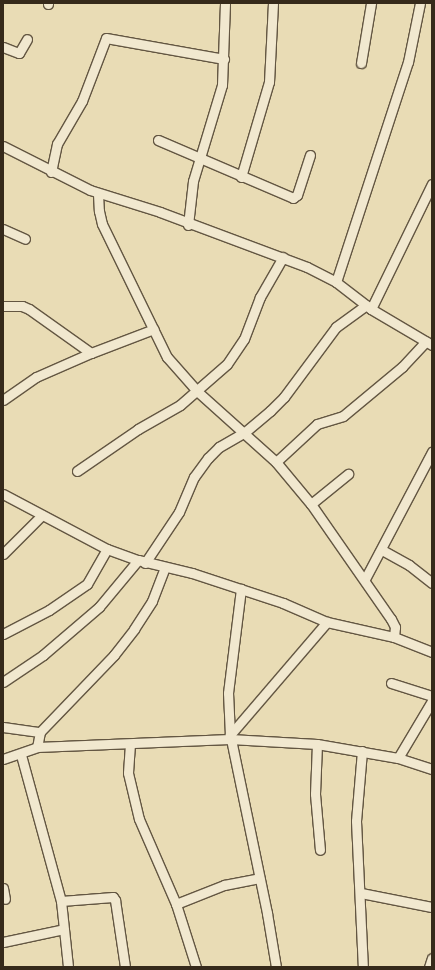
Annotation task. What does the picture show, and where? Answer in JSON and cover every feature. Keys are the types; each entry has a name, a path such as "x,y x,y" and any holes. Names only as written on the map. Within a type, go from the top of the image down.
{"street":[{"path":"188,225 193,181 219,99 224,59 225,3"},
{"path":"241,177 269,82 273,3"},
{"path":"361,63 371,3"},
{"path":"336,282 408,62 420,3"},
{"path":"51,172 57,144 82,100 106,38 224,59"},
{"path":"3,47 20,53 27,39"},
{"path":"158,140 200,157 241,177 293,198 297,194 310,156"},
{"path":"3,146 51,172 98,194 160,212 188,225 283,257 336,282 368,307 429,343 343,416 317,424 276,462"},
{"path":"3,682 43,655 94,612 141,562 179,512 194,477 208,458 219,447 245,432 284,397 336,327 368,307 432,184"},
{"path":"98,194 99,211 102,224 167,357 198,392 245,432 276,462 311,504 365,579 395,627 394,637"},
{"path":"3,229 25,239"},
{"path":"77,471 198,392 238,349 260,297 283,257"},
{"path":"3,306 22,306 29,309 91,353"},
{"path":"3,400 36,377 91,353 154,329"},
{"path":"365,579 382,550 432,452"},
{"path":"311,504 348,474"},
{"path":"3,494 107,549 141,562 164,569 192,573 283,603 327,622 394,637 432,652"},
{"path":"3,554 42,515"},
{"path":"3,634 49,610 87,584 107,549"},
{"path":"382,550 409,565 432,584"},
{"path":"37,747 40,732 114,655 134,629 152,600 164,569"},
{"path":"242,590 228,693 230,737 276,967"},
{"path":"230,737 327,622"},
{"path":"391,683 432,696"},
{"path":"398,758 432,701"},
{"path":"3,727 40,732"},
{"path":"3,759 21,755 37,747 130,744 230,737 317,744 362,751 398,758 432,769"},
{"path":"130,744 128,774 139,819 176,904 196,967"},
{"path":"317,744 315,794 320,850"},
{"path":"362,751 356,821 364,967"},
{"path":"21,755 61,901 68,967"},
{"path":"176,904 224,884 259,878"},
{"path":"3,888 5,899"},
{"path":"361,893 432,907"},
{"path":"61,901 112,897 115,900 125,967"},
{"path":"3,942 64,929"},
{"path":"429,967 432,958"}]}
